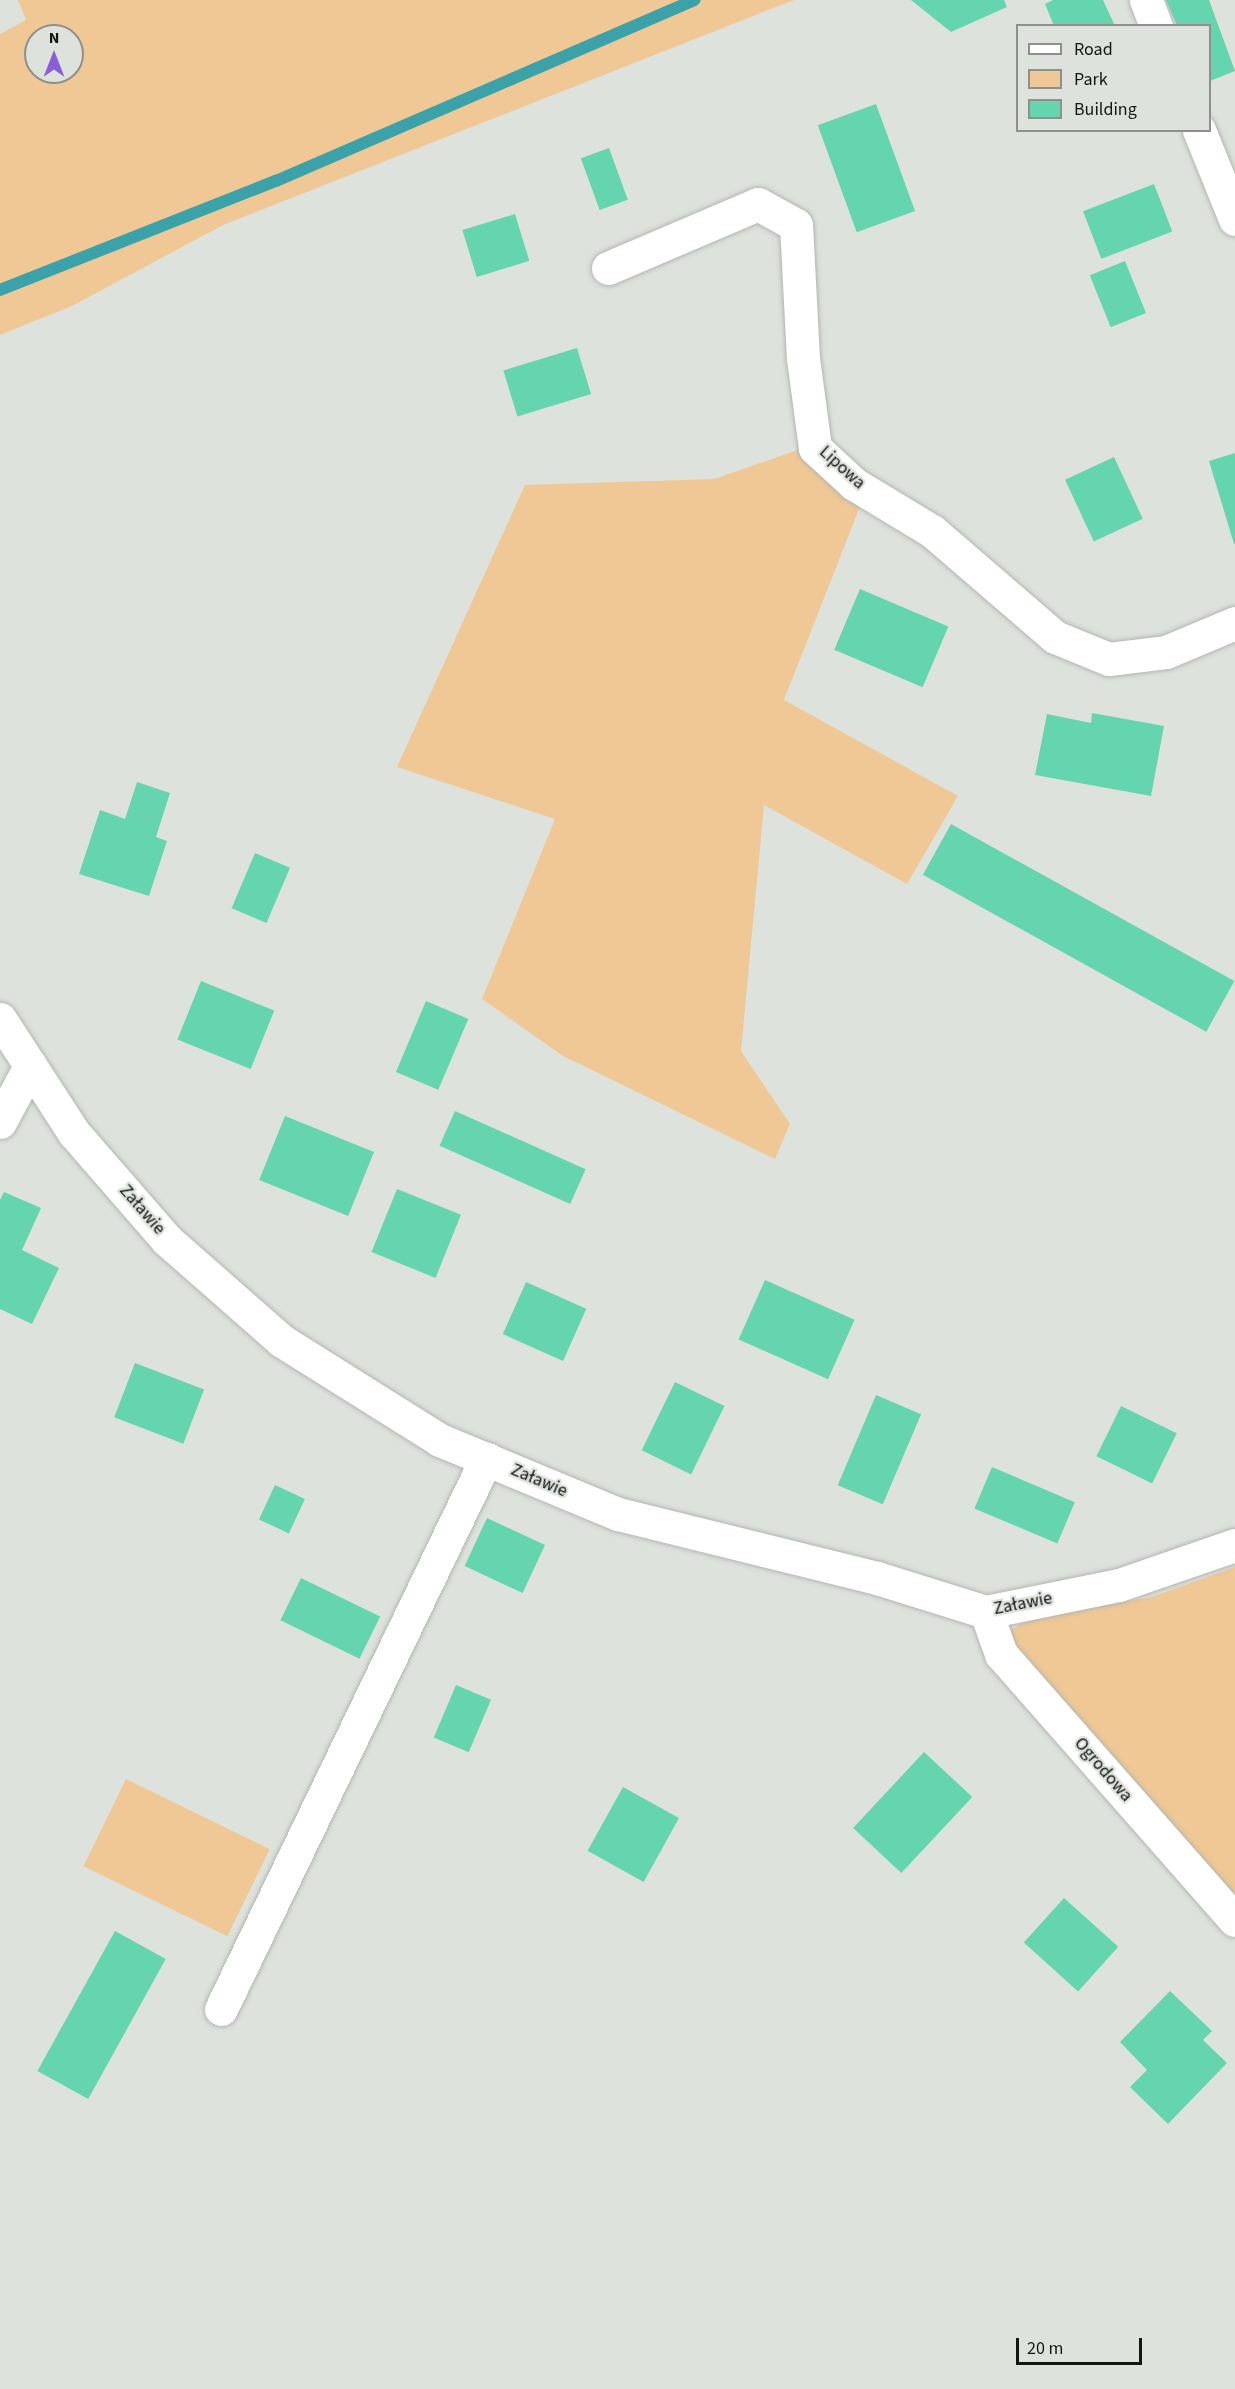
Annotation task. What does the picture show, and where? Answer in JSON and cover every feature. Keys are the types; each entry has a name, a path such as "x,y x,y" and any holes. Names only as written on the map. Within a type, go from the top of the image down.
{"street":[{"path":"1146,0 1155,24"},
{"path":"1200,132 1235,219"},
{"name":"Lipowa","path":"608,268 758,204 796,225 803,358 815,448 854,483 932,531 1055,638 1109,659 1166,652 1235,623"},
{"name":"Załawie","path":"0,1019 74,1134 168,1240 282,1341 441,1440 618,1514 878,1578 986,1612 1119,1585 1235,1545"},
{"path":"0,1122 30,1066"},
{"path":"221,2009 486,1459"},
{"name":"Ogrodowa","path":"986,1612 1001,1654 1235,1920"}],"green space":[{"path":"18,0 794,0 223,225 72,306 0,335 0,34 26,20"},
{"path":"798,450 861,504 784,700 958,796 907,884 764,805 741,1051 790,1124 775,1159 563,1056 482,999 555,819 397,767 525,485 714,479"},
{"path":"1235,1567 1235,1898 1006,1634 1029,1618 1152,1597"},
{"path":"126,1779 270,1849 227,1936 83,1866"}],"building":[{"path":"911,0 1004,0 1007,7 951,32"},
{"path":"1053,0 1103,0 1114,24 1053,24 1045,4"},
{"path":"1166,0 1209,0 1235,71 1211,81 1211,24 1176,24"},
{"path":"876,104 915,211 857,232 818,125"},
{"path":"609,148 628,200 600,210 581,158"},
{"path":"1154,184 1172,232 1101,259 1083,211"},
{"path":"515,214 529,261 477,277 462,230"},
{"path":"1125,261 1146,313 1111,327 1090,275"},
{"path":"577,348 591,394 517,416 503,371"},
{"path":"1235,453 1235,544 1234,544 1209,461"},
{"path":"1114,457 1143,519 1094,541 1065,480"},
{"path":"860,589 948,627 923,687 834,650"},
{"path":"1092,713 1164,726 1151,796 1035,775 1047,714 1091,723"},
{"path":"137,782 170,793 156,837 167,841 149,896 79,874 100,810 125,819"},
{"path":"951,824 1234,981 1206,1032 923,875"},
{"path":"255,853 290,868 267,923 232,908"},
{"path":"201,981 274,1011 251,1069 177,1039"},
{"path":"426,1001 468,1019 438,1090 396,1072"},
{"path":"455,1111 586,1169 570,1204 440,1146"},
{"path":"285,1116 374,1152 348,1216 259,1180"},
{"path":"397,1189 461,1215 436,1278 372,1252"},
{"path":"4,1192 41,1208 22,1250 59,1268 32,1324 0,1309 0,1200"},
{"path":"765,1280 855,1320 828,1379 739,1339"},
{"path":"526,1282 586,1309 563,1361 503,1334"},
{"path":"135,1363 204,1390 183,1444 114,1417"},
{"path":"675,1382 724,1406 691,1474 642,1450"},
{"path":"876,1395 921,1414 883,1504 838,1485"},
{"path":"1121,1406 1177,1433 1152,1484 1096,1456"},
{"path":"992,1467 1075,1502 1057,1544 974,1508"},
{"path":"275,1485 305,1499 289,1533 259,1519"},
{"path":"487,1518 545,1545 523,1593 465,1566"},
{"path":"301,1578 380,1617 359,1659 280,1620"},
{"path":"456,1685 491,1700 469,1752 434,1737"},
{"path":"924,1752 972,1797 901,1873 853,1828"},
{"path":"623,1787 679,1818 644,1882 588,1851"},
{"path":"1064,1898 1118,1947 1078,1991 1024,1943"},
{"path":"115,1931 166,1959 88,2099 37,2071"},
{"path":"1170,1991 1212,2031 1203,2040 1227,2063 1168,2124 1130,2087 1147,2070 1120,2042"}],"waterway":[{"path":"0,290 276,181 694,0"}]}
